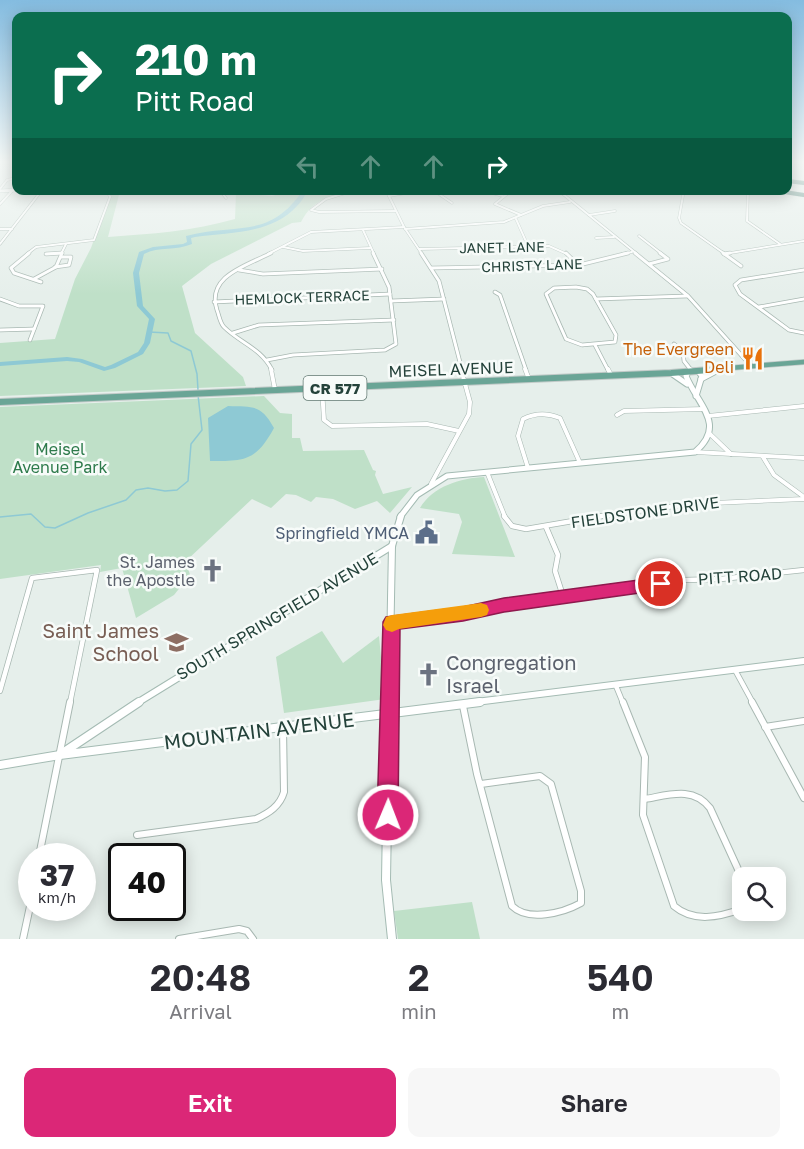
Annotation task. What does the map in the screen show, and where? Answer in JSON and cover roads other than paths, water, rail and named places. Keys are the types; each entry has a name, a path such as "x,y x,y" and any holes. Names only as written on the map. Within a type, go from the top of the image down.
{"main road":[{"name":"CR 577","path":"693,372 804,362"},
{"name":"MEISEL AVENUE","path":"0,402 693,372"}],"street":[{"path":"0,244 30,206"},
{"path":"41,282 14,273 11,268 33,248 94,240 107,206"},
{"path":"315,206 311,208 312,211 319,212 396,211"},
{"path":"394,206 431,268 444,298 470,408 431,484"},
{"path":"496,206 521,215"},
{"path":"275,391 274,375 267,360 222,326 214,302 213,294 217,284 238,269 311,232 497,223 516,219 545,206"},
{"path":"576,206 688,296 752,366"},
{"path":"681,206 679,218 681,223 741,266"},
{"path":"747,206 747,221 781,244"},
{"path":"588,215 615,210"},
{"path":"516,219 528,246"},
{"path":"0,229 13,229"},
{"path":"267,360 293,355 388,349 396,344 390,294 363,230"},
{"path":"639,236 668,259 648,264"},
{"path":"596,238 614,237"},
{"path":"723,254 804,241"},
{"path":"54,267 66,244"},
{"name":"JANET LANE","path":"419,249 549,246 561,250 579,265"},
{"path":"282,247 303,251 370,248"},
{"name":"CHRISTY LANE","path":"431,268 579,265 632,251"},
{"path":"33,279 54,267 69,265 71,257 46,254"},
{"path":"238,269 251,274 381,269"},
{"path":"804,270 736,283 735,287 740,294 789,330 804,333"},
{"path":"578,287 590,291 617,337 611,344 595,344 576,344 566,339 546,294 554,288 578,287"},
{"path":"495,292 500,296 529,380"},
{"name":"HEMLOCK TERRACE","path":"214,302 390,294"},
{"path":"596,300 688,296"},
{"path":"392,301 444,298"},
{"path":"0,299 19,306 43,306 30,340"},
{"path":"759,307 804,299"},
{"path":"232,334 259,325 393,320"},
{"path":"0,330 34,329"},
{"path":"595,344 611,376"},
{"path":"674,344 682,351 684,361 693,372 702,376 696,396"},
{"path":"701,380 722,369"},
{"path":"688,385 686,376 693,372"},
{"path":"671,374 688,385 711,423 710,434 705,443 695,452"},
{"path":"322,388 324,420 332,426 427,424 459,431"},
{"path":"708,416 804,406"},
{"path":"617,415 624,411 704,409"},
{"path":"528,468 518,436 523,419 532,415 551,414 560,418 581,464"},
{"path":"710,434 731,454"},
{"path":"695,452 804,458"},
{"name":"SOUTH SPRINGFIELD AVENUE","path":"60,755 174,679 392,546 393,531 400,514 410,500 431,484 447,476 695,452"},
{"path":"763,457 774,475 804,498"},
{"name":"FIELDSTONE DRIVE","path":"486,472 509,524 519,529 546,527 602,515 687,504 804,498"},
{"path":"546,527 558,555 555,571 563,596"},
{"path":"392,546 386,880 392,939"},
{"path":"0,691 32,578 94,569 98,573 42,843"},
{"name":"PITT ROAD","path":"392,622 463,614 504,605 642,588 685,580 721,579 804,570"},
{"name":"MOUNTAIN AVENUE","path":"0,765 60,755 390,713 463,706 804,661"},
{"path":"735,670 804,798"},
{"path":"616,686 645,757 643,815 674,906 680,913 695,918 732,911"},
{"path":"463,706 481,784 510,899 516,910 528,914 570,909 581,903 581,891 551,784 540,776 481,784"},
{"path":"765,727 804,721"},
{"path":"137,835 256,819 269,813 282,798 284,792 283,728"},
{"path":"645,799 689,792 702,798 710,808 737,867"},
{"path":"23,939 27,921"},
{"path":"179,939 239,929 247,931 253,939"}],"water":[{"path":"228,406 256,408 265,415 274,428 261,447 248,457 210,461 208,418"}],"waterway":[{"path":"0,364 67,359 80,360 104,369 141,353 147,343 152,319 140,306 136,273 141,253 153,248 178,247 190,243 188,237 195,235 242,230 271,223 295,206"},
{"path":"149,332 168,333 171,341 191,351 197,374 198,390"},
{"path":"0,517 31,514 45,527 55,528 88,513 126,500 136,490 148,488 165,491 177,490 188,481 191,444 202,430 198,395"}],"place":[{"name":"The Evergreen Deli","path":"752,358"},
{"name":"Springfield YMCA","path":"427,533"},
{"name":"St. James the Apostle","path":"213,571"},
{"name":"Saint James School","path":"177,642"},
{"name":"Congregation Israel","path":"428,674"}],"park label":[{"name":"Meisel Avenue Park","path":"60,458"}]}
